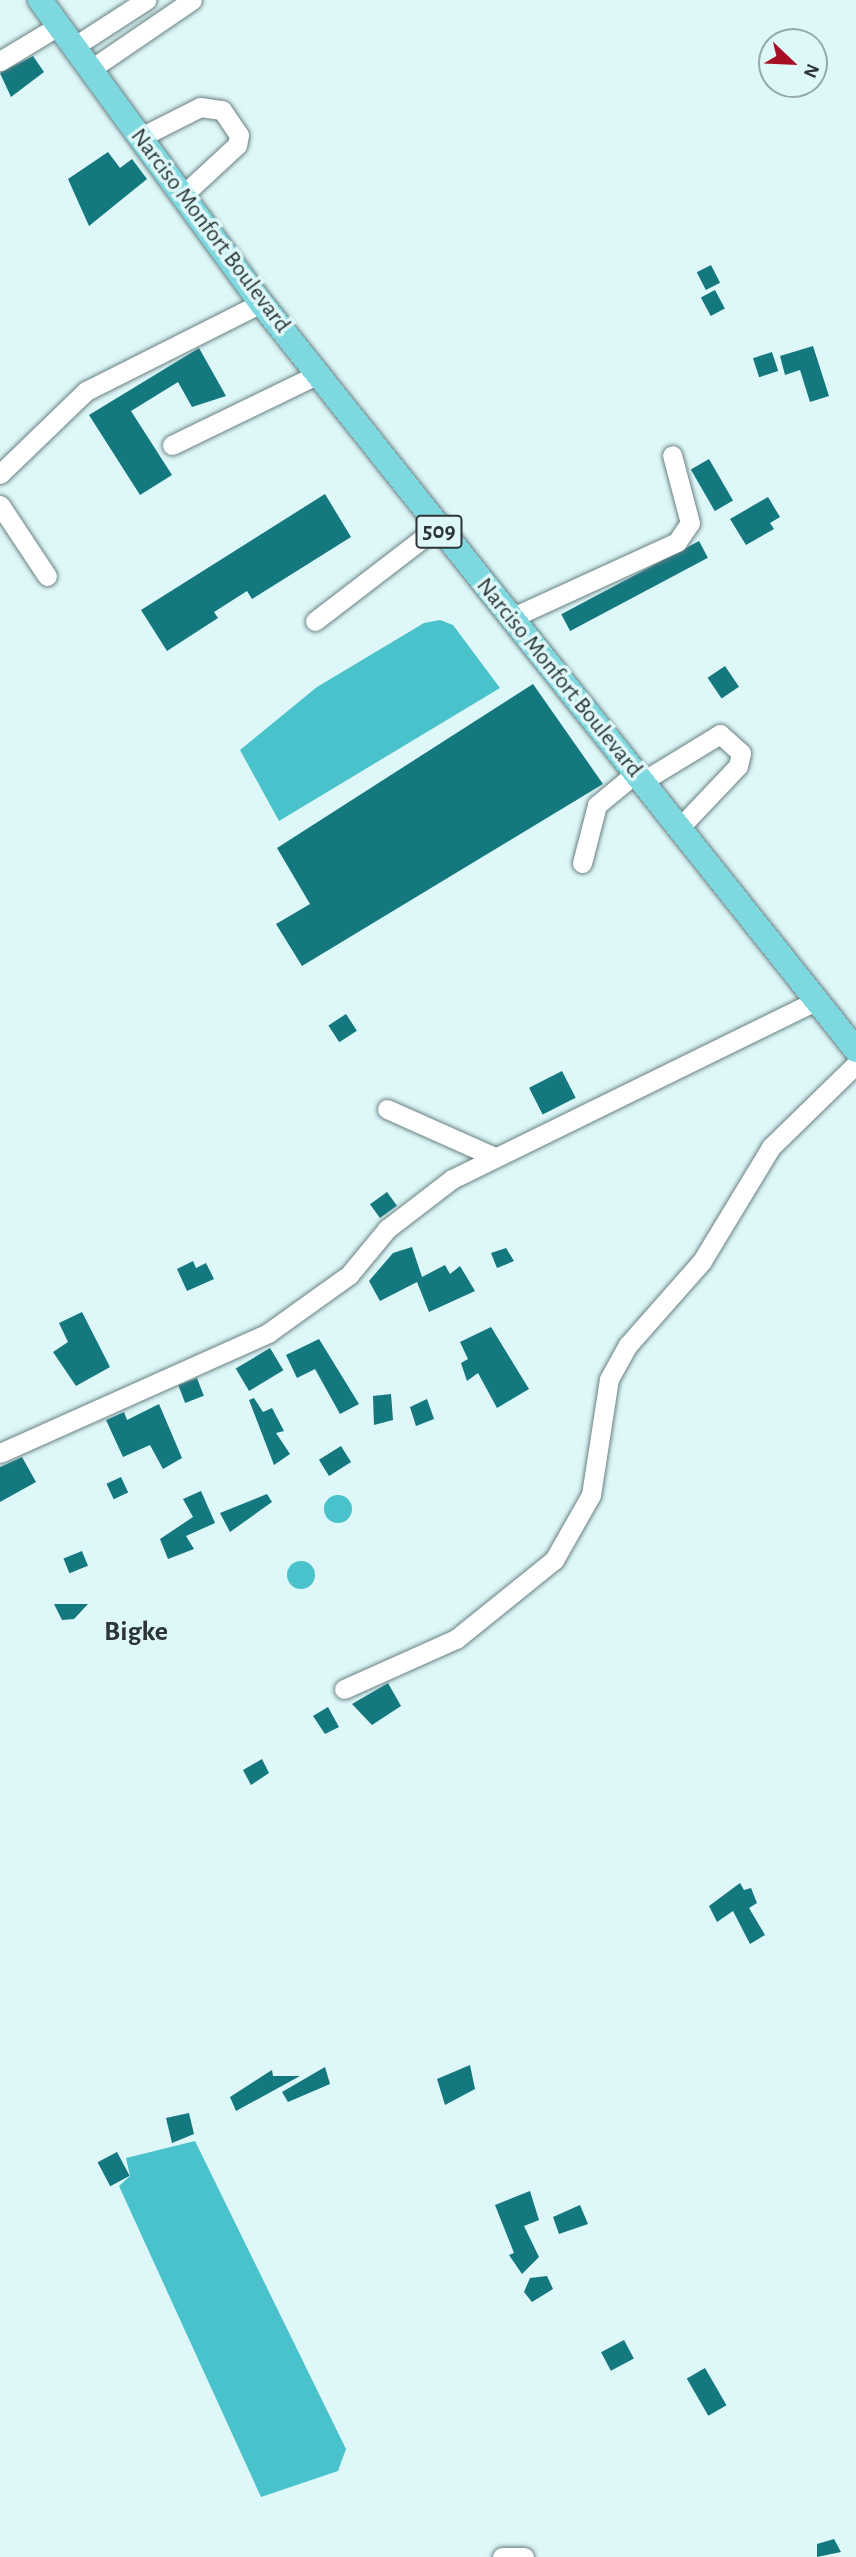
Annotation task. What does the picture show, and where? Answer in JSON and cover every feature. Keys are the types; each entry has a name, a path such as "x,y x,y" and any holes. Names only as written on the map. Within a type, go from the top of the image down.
{"main road":[{"name":"Narciso Monfort Boulevard","path":"40,0 261,303 436,528 681,826 813,1002 856,1050"}],"street":[{"path":"75,46 146,0"},
{"path":"91,69 192,0"},
{"path":"0,61 60,25"},
{"path":"139,138 200,107 222,110 239,135 237,145 182,196"},
{"path":"0,474 86,391 261,303"},
{"path":"172,445 318,374"},
{"path":"511,618 677,542 690,523 672,455"},
{"path":"0,505 47,576"},
{"path":"315,621 436,528"},
{"path":"582,863 597,804 640,776 712,737 727,736 741,753 738,766 681,826"},
{"path":"0,1452 303,1312 349,1275 387,1229 452,1179 813,1002"},
{"path":"344,1689 456,1639 554,1560 591,1495 609,1379 628,1345 695,1271 771,1147 856,1064"},
{"path":"387,1109 495,1157"},
{"path":"502,2557 524,2557"}],"water":[{"path":"440,620 453,625 500,688 279,821 240,750 317,687 424,623"},
{"path":"338,1495 348,1499 352,1509 348,1519 338,1523 328,1519 324,1509 328,1499"},
{"path":"301,1561 311,1565 315,1575 311,1585 301,1589 291,1585 287,1575 291,1565"},
{"path":"195,2141 346,2449 338,2471 261,2497 119,2186 130,2176 126,2158"}],"building":[{"path":"33,56 44,72 11,97 0,73"},
{"path":"108,152 120,168 132,159 147,179 89,226 68,179"},
{"path":"711,265 720,283 706,290 697,272"},
{"path":"715,290 725,309 711,316 701,298"},
{"path":"813,346 829,396 810,402 800,370 785,375 780,356"},
{"path":"199,348 226,396 192,407 178,382 131,411 172,475 140,495 89,415"},
{"path":"772,352 778,371 759,377 753,358"},
{"path":"709,459 733,501 715,511 691,470"},
{"path":"325,494 351,537 252,599 247,591 214,612 218,618 167,651 141,610"},
{"path":"768,497 780,517 770,523 774,529 746,545 730,519"},
{"path":"699,541 708,558 570,631 561,614"},
{"path":"725,666 739,687 722,698 708,678"},
{"path":"533,684 603,784 302,966 276,924 310,904 277,848"},
{"path":"346,1014 357,1031 339,1042 328,1025"},
{"path":"562,1071 576,1098 543,1115 529,1088"},
{"path":"387,1192 397,1206 380,1218 370,1204"},
{"path":"412,1247 422,1277 445,1265 450,1274 460,1266 475,1291 429,1312 417,1282 380,1301 369,1281 393,1253"},
{"path":"506,1248 514,1261 497,1268 491,1253"},
{"path":"193,1261 196,1268 206,1263 214,1279 187,1291 177,1269"},
{"path":"82,1312 110,1367 76,1386 53,1352 68,1342 59,1323"},
{"path":"491,1327 529,1389 497,1408 478,1373 467,1381 461,1363 468,1359 460,1342"},
{"path":"319,1339 359,1404 340,1414 315,1369 297,1378 286,1355"},
{"path":"270,1348 283,1370 249,1391 236,1369"},
{"path":"197,1378 204,1396 185,1403 178,1385"},
{"path":"391,1394 393,1420 374,1425 373,1396"},
{"path":"254,1398 263,1412 272,1408 284,1431 276,1433 290,1454 274,1465 249,1400"},
{"path":"427,1399 434,1419 416,1426 410,1407"},
{"path":"159,1404 182,1458 163,1469 150,1445 123,1457 106,1420 124,1412 127,1420"},
{"path":"341,1446 351,1462 329,1476 319,1460"},
{"path":"22,1457 36,1482 0,1502 0,1467"},
{"path":"121,1477 128,1492 114,1499 106,1484"},
{"path":"201,1491 215,1523 186,1536 194,1549 168,1559 160,1539 193,1517 183,1499"},
{"path":"267,1494 272,1502 230,1532 220,1513"},
{"path":"82,1551 88,1566 69,1573 63,1558"},
{"path":"54,1604 88,1604 74,1619 62,1620"},
{"path":"388,1683 401,1706 372,1725 352,1704"},
{"path":"328,1707 339,1727 325,1734 313,1716"},
{"path":"262,1759 269,1773 251,1785 243,1770"},
{"path":"740,1883 744,1890 751,1888 757,1903 749,1908 765,1935 750,1944 733,1911 717,1922 709,1906"},
{"path":"470,2065 475,2089 445,2105 437,2079"},
{"path":"325,2067 330,2084 288,2102 282,2092"},
{"path":"272,2070 273,2076 300,2076 236,2111 230,2097"},
{"path":"189,2113 194,2134 172,2143 166,2118"},
{"path":"117,2152 130,2176 110,2186 98,2162"},
{"path":"530,2191 539,2220 524,2226 539,2257 522,2274 509,2255 514,2253 495,2205"},
{"path":"580,2205 588,2224 559,2234 553,2217"},
{"path":"547,2276 553,2289 532,2302 524,2292 530,2278"},
{"path":"624,2340 634,2359 611,2371 601,2352"},
{"path":"705,2368 726,2405 708,2416 687,2378"},
{"path":"834,2539 841,2552 817,2557 817,2544"}],"district":[{"name":"Bigke","path":"136,1632"}]}
